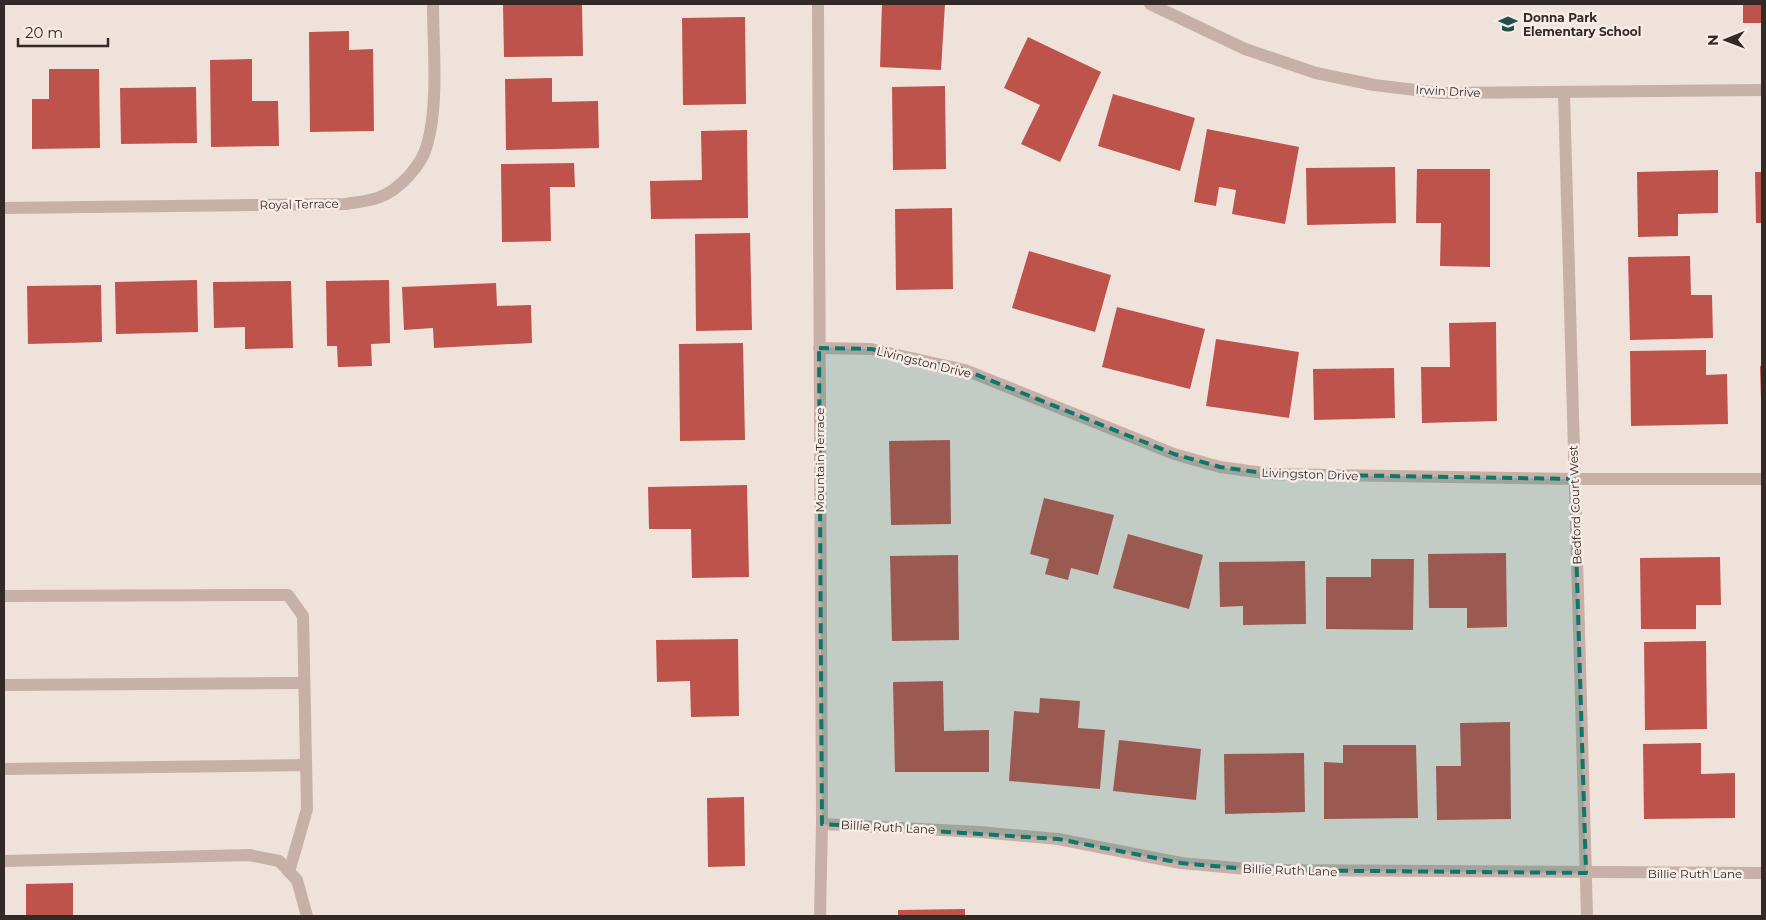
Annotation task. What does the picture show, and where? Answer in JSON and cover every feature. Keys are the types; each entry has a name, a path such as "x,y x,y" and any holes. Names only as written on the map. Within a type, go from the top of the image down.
{"street":[{"name":"Royal Terrace","path":"4,208 346,204 379,198 396,188 407,177 427,146 432,116 433,4"},
{"name":"Mountain Terrace","path":"818,4 822,824 820,916"},
{"name":"Irwin Drive","path":"1150,4 1245,49 1316,73 1374,85 1441,93 1762,90"},
{"name":"Bedford Court West","path":"1564,93 1587,916"},
{"name":"Livingston Drive","path":"819,348 870,349 965,370 1174,454 1220,467 1271,474 1574,479 1762,479"},
{"path":"4,596 288,595 303,616 307,809 289,872"},
{"path":"4,685 304,683"},
{"path":"4,769 306,766"},
{"name":"Billie Ruth Lane","path":"822,824 980,832 1058,839 1181,862 1257,870 1762,873"},
{"path":"4,861 249,855 279,862 297,880 307,916"}],"highlighted area":[{"path":"819,348 871,349 965,370 1174,454 1220,467 1271,474 1574,479 1586,873 1257,870 1181,863 1058,839 822,824"}],"building":[{"path":"582,4 583,56 504,57 503,5"},
{"path":"882,4 945,4 941,70 880,67"},
{"path":"1743,4 1762,4 1762,23 1743,23"},
{"path":"745,17 746,104 683,105 682,18"},
{"path":"349,31 349,50 373,49 374,131 310,132 309,32"},
{"path":"1028,37 1101,72 1060,162 1021,144 1040,105 1004,88"},
{"path":"252,59 252,101 278,101 279,146 211,147 210,60"},
{"path":"49,69 99,69 100,148 32,149 32,99 49,99"},
{"path":"552,78 552,102 598,101 599,148 506,150 505,79"},
{"path":"945,86 946,169 893,170 892,87"},
{"path":"196,87 197,143 121,144 120,88"},
{"path":"1113,94 1195,118 1180,171 1098,146"},
{"path":"1207,129 1299,147 1285,224 1232,214 1236,190 1219,187 1216,206 1194,202"},
{"path":"747,130 748,218 651,219 650,181 702,180 701,131"},
{"path":"574,163 575,187 550,187 551,241 502,242 501,164"},
{"path":"1395,167 1396,223 1307,225 1306,168"},
{"path":"1417,169 1490,169 1490,267 1440,266 1441,223 1416,223"},
{"path":"1718,170 1718,213 1678,214 1678,236 1638,237 1637,172"},
{"path":"1755,172 1762,172 1762,223 1756,223"},
{"path":"952,208 953,289 896,290 895,209"},
{"path":"750,233 752,330 696,331 695,234"},
{"path":"1029,251 1111,275 1095,332 1012,308"},
{"path":"1690,256 1691,295 1712,295 1713,338 1630,340 1628,257"},
{"path":"197,280 198,332 116,334 115,282"},
{"path":"389,280 390,343 371,344 372,366 338,367 337,346 327,346 326,281"},
{"path":"291,281 293,348 245,349 245,327 214,328 213,282"},
{"path":"496,283 497,306 531,305 532,343 434,348 433,328 404,330 402,287"},
{"path":"101,285 102,342 28,344 27,286"},
{"path":"1117,307 1205,329 1190,389 1102,367"},
{"path":"1496,322 1497,421 1422,423 1421,367 1450,367 1449,323"},
{"path":"1216,339 1299,352 1289,418 1206,406"},
{"path":"743,343 745,440 680,441 679,344"},
{"path":"1706,350 1706,375 1727,374 1728,424 1631,426 1630,351"},
{"path":"1760,366 1762,366 1762,399 1761,399"},
{"path":"1394,368 1395,418 1314,420 1313,369"},
{"path":"950,440 951,524 891,525 889,441"},
{"path":"747,485 749,577 692,578 691,529 649,529 648,487"},
{"path":"1044,498 1114,515 1098,575 1071,568 1068,580 1045,574 1049,559 1030,554"},
{"path":"1128,534 1203,555 1189,609 1113,588"},
{"path":"1506,553 1507,627 1467,628 1467,608 1429,608 1428,554"},
{"path":"958,555 959,640 892,641 890,556"},
{"path":"1720,557 1721,605 1696,605 1696,629 1641,629 1640,558"},
{"path":"1371,559 1414,559 1413,630 1326,629 1326,577 1371,577"},
{"path":"1305,561 1306,624 1243,625 1243,606 1220,607 1219,562"},
{"path":"738,639 739,716 691,717 690,681 657,682 656,640"},
{"path":"1706,641 1707,729 1645,730 1644,642"},
{"path":"943,681 944,731 989,730 989,772 895,772 893,682"},
{"path":"1040,698 1080,701 1078,728 1105,730 1100,789 1009,781 1014,711 1039,713"},
{"path":"1510,722 1511,819 1437,820 1436,766 1461,766 1460,723"},
{"path":"1119,740 1201,749 1196,800 1113,791"},
{"path":"1701,743 1701,774 1735,773 1735,818 1644,819 1643,744"},
{"path":"1343,745 1416,745 1418,818 1324,819 1324,762 1343,763"},
{"path":"1304,753 1305,812 1225,814 1224,754"},
{"path":"744,797 745,866 708,867 707,798"},
{"path":"73,883 73,916 26,916 26,884"},
{"path":"965,909 965,916 898,916 898,910"}],"place":[{"name":"Donna Park Elementary School","path":"1508,24"}]}
